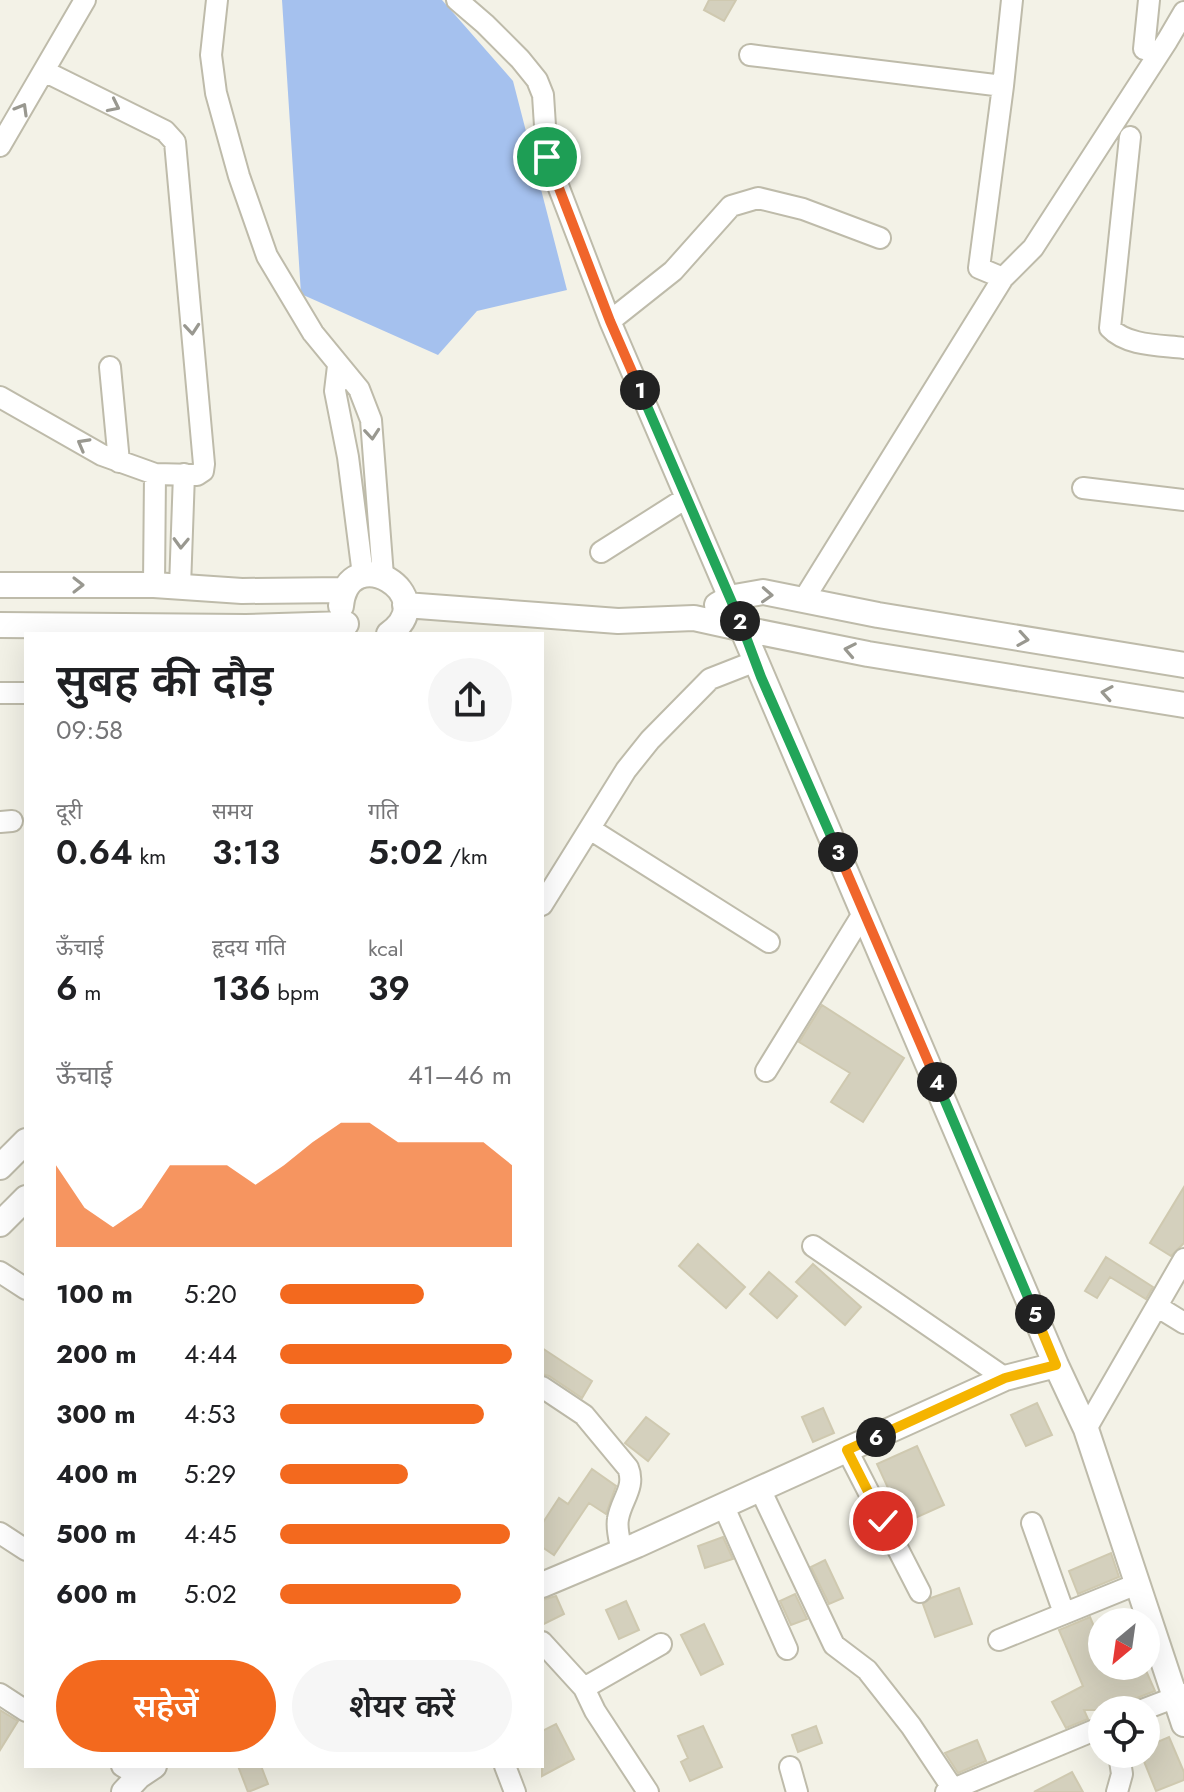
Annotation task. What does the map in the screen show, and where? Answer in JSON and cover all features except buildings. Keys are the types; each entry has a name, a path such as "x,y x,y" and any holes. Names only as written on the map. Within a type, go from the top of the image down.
{"street":[{"path":"0,146 85,0"},
{"path":"0,625 351,630 341,607 341,598 363,580 371,420 359,389 313,333 267,256 239,176 216,93 211,55 217,0"},
{"path":"457,0 485,24 537,80 543,95 547,157 610,321 1086,1429 1137,1584 1179,1695 1184,1724"},
{"path":"1003,278 979,268 1012,0"},
{"path":"1144,49 1149,0"},
{"path":"804,599 1003,278 1033,248 1184,12"},
{"path":"750,55 1003,86"},
{"path":"0,397 119,462 155,474 201,474 204,464 175,142 165,131 44,71"},
{"path":"1130,137 1110,328 1131,341 1184,348"},
{"path":"610,321 673,271 731,206 758,198 803,209 880,238"},
{"path":"338,366 335,391 348,457 363,580"},
{"path":"110,367 119,462"},
{"path":"154,585 155,474"},
{"path":"180,587 184,474"},
{"path":"1083,488 1184,500"},
{"path":"601,552 686,498"},
{"path":"0,585 154,585 242,591 363,580 392,581 399,588 405,605 400,624 391,632"},
{"path":"694,618 729,598 763,592 878,615 1184,665"},
{"path":"405,605 618,621 694,618 969,671 1184,705"},
{"path":"544,902 626,770 650,740 710,679 756,661"},
{"path":"0,693 24,693"},
{"path":"590,829 769,942"},
{"path":"766,1071 864,912"},
{"path":"0,1167 24,1143"},
{"path":"0,1224 24,1200"},
{"path":"813,1246 1005,1378"},
{"path":"1086,1429 1184,1259"},
{"path":"0,1272 24,1288"},
{"path":"1158,1307 1184,1323"},
{"path":"544,1584 724,1507 1005,1378 1056,1365"},
{"path":"544,1388 584,1415 628,1468 632,1477 631,1486 618,1514 617,1525 622,1552"},
{"path":"847,1450 920,1592"},
{"path":"760,1489 834,1645 867,1670 911,1726 950,1791 1088,1733"},
{"path":"724,1507 787,1649"},
{"path":"1032,1523 1064,1613"},
{"path":"0,1533 24,1549"},
{"path":"999,1640 1137,1584"},
{"path":"544,1644 584,1688 595,1711 648,1792"},
{"path":"584,1688 661,1644"},
{"path":"0,1694 24,1710"},
{"path":"1160,1703 1179,1695"},
{"path":"790,1767 797,1792"},
{"path":"506,1768 515,1792"},
{"path":"1117,1792 1121,1768"}],"water":[{"path":"282,0 442,0 513,81 567,290 477,311 438,355 301,294"}],"route":[{"path":"547,157 610,321 1056,1365 1005,1378 847,1450 883,1521"}]}
